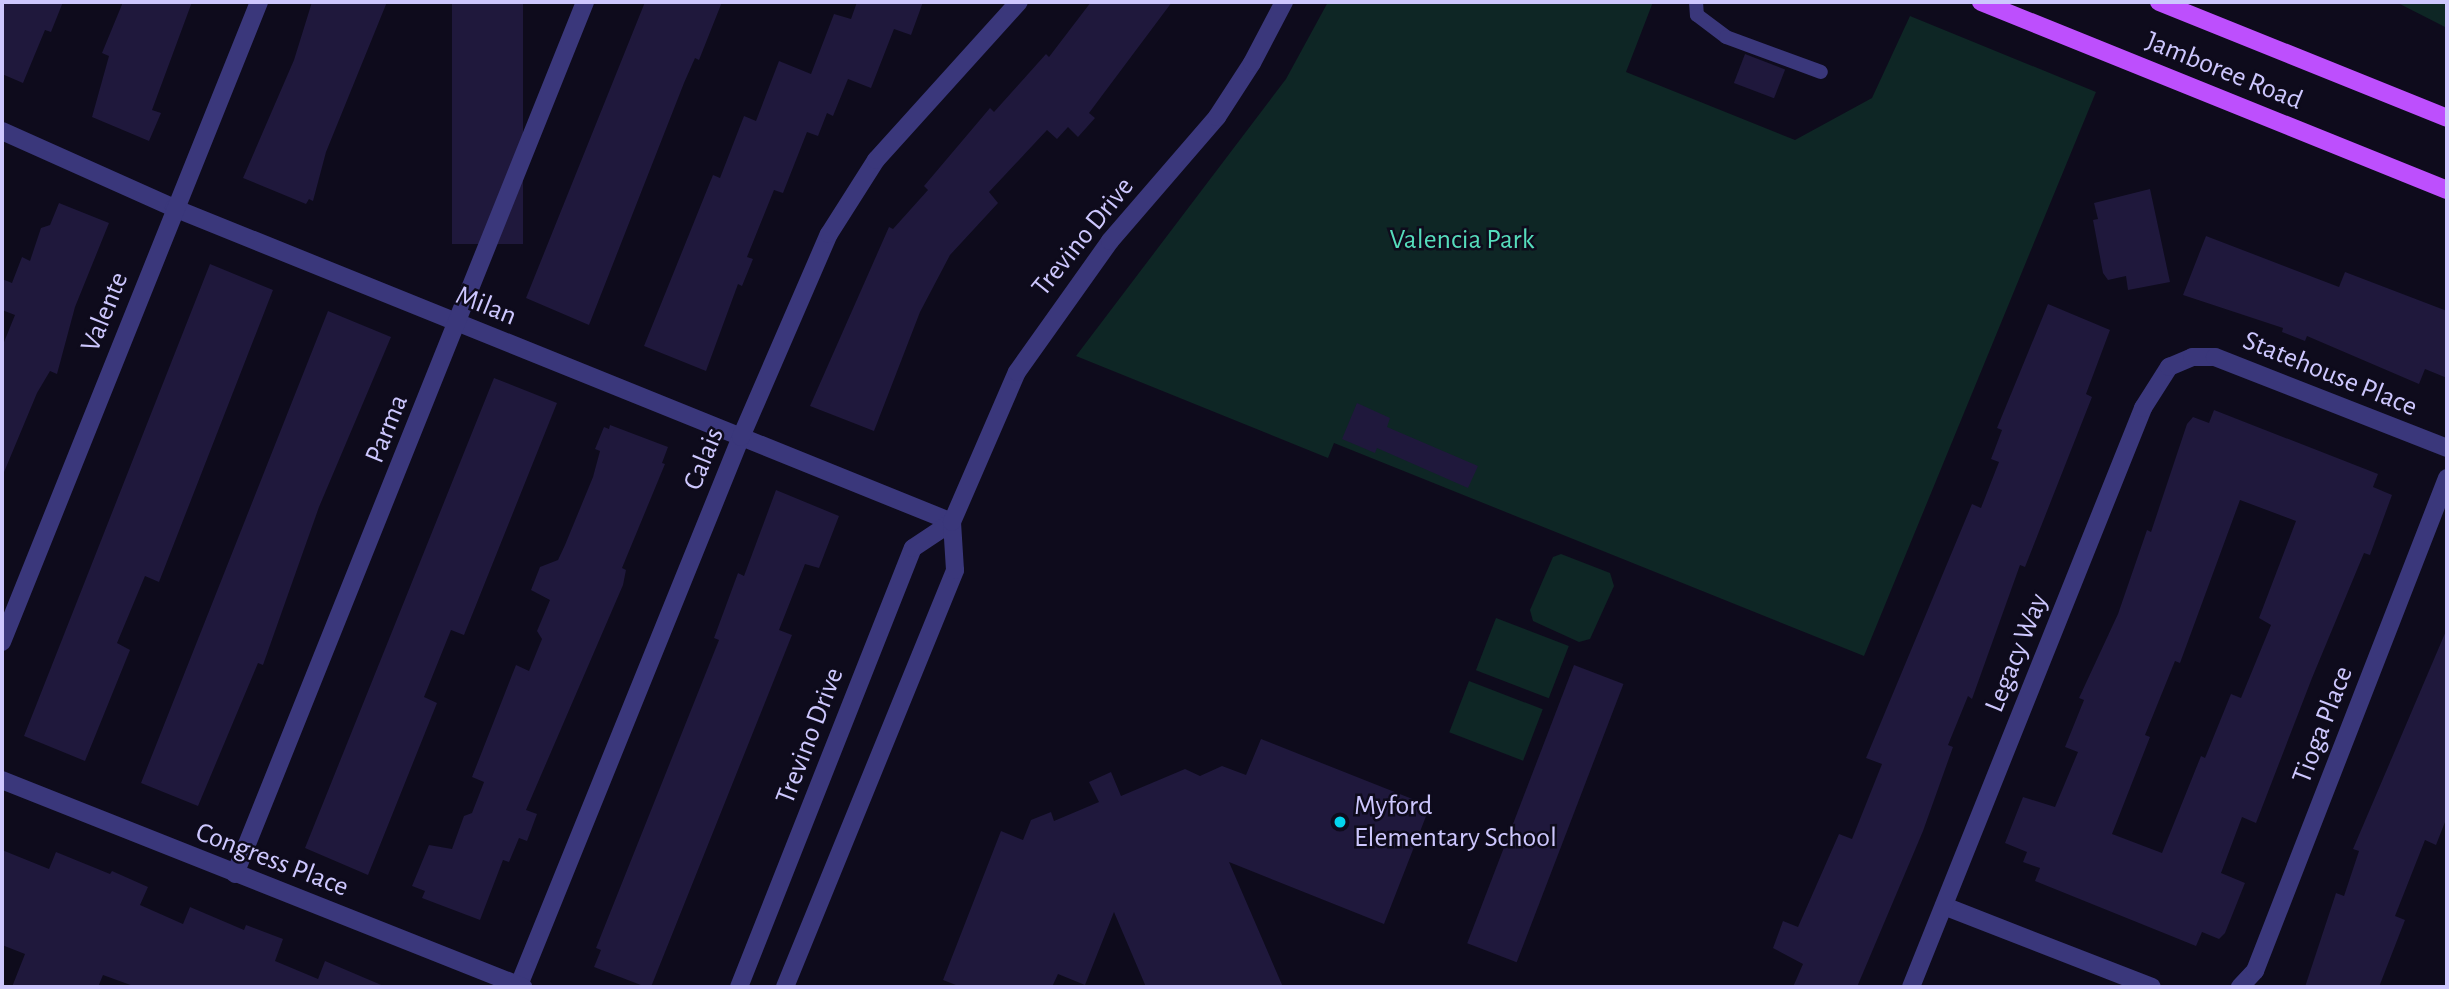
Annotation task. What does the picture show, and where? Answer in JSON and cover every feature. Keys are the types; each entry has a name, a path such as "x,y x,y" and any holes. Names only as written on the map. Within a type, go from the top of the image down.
{"main road":[{"name":"Jamboree Road","path":"1981,2 2447,190"},
{"name":"Jamboree Road","path":"2159,2 2447,118"}],"street":[{"name":"Valente","path":"2,642 174,208 259,2"},
{"name":"Parma","path":"235,874 459,323 585,2"},
{"name":"Calais","path":"521,986 741,437 829,234 876,160 1019,2"},
{"name":"Trevino Drive","path":"785,987 955,570 952,522 1017,372 1045,326 1110,240 1217,117 1252,64 1284,2"},
{"name":"Milan","path":"2,131 174,208 952,522"},
{"name":"Statehouse Place","path":"2192,357 2215,357 2447,449"},
{"name":"Legacy Way","path":"1911,987 2143,408 2169,367 2192,357"},
{"name":"Tioga Place","path":"2240,987 2255,971 2447,478"},
{"name":"Trevino Drive","path":"739,987 913,548 952,522"},
{"name":"Congress Place","path":"2,780 521,986"},
{"path":"1944,906 2152,987"}],"lane":[{"path":"1696,2 1697,15 1726,37 1821,72"}],"green space":[{"name":"Valencia Park","path":"1328,2 1653,2 1626,72 1795,140 1872,98 1910,16 2096,92 1864,656 1334,443 1328,458 1076,356 1286,79"},
{"path":"2396,2 2447,2 2447,28"},
{"path":"1561,554 1610,573 1614,586 1590,639 1579,642 1533,621 1530,610 1553,557"},
{"path":"1496,618 1569,646 1549,698 1476,670"},
{"path":"1469,681 1543,709 1523,761 1449,732"}],"building":[{"path":"2,2 63,2 51,32 45,30 23,83 2,74"},
{"path":"123,2 192,2 152,110 161,113 149,141 92,117 109,56 102,53"},
{"path":"312,2 387,2 326,152 313,201 309,199 306,204 243,178 294,60"},
{"path":"452,2 523,2 523,244 452,244"},
{"path":"645,2 722,2 699,60 695,58 684,83 589,325 526,298"},
{"path":"857,2 923,2 911,35 894,29 871,88 848,79 833,116 827,113 818,136 807,132 783,193 774,190 747,257 753,259 742,286 738,284 706,371 644,346 713,175 720,178 744,116 756,121 779,61 811,74 834,14 851,19"},
{"path":"1091,2 1172,2 1089,113 1095,118 1078,137 1068,127 1057,139 1047,130 989,192 998,203 950,255 920,312 874,431 810,406 889,227 893,229 928,190 924,186 990,108 994,112 1046,54 1049,57"},
{"path":"1745,54 1785,69 1774,98 1734,83"},
{"path":"2150,189 2170,282 2128,290 2126,276 2108,280 2103,273 2093,220 2098,219 2094,203"},
{"path":"59,203 109,223 75,307 57,374 50,371 37,393 2,477 2,347 15,315 2,310 2,279 12,283 22,257 30,261 41,228 50,225"},
{"path":"2206,236 2339,287 2345,272 2447,311 2447,378 2425,369 2419,384 2307,336 2305,341 2282,332 2283,328 2183,295"},
{"path":"210,264 273,290 159,582 145,576 117,643 130,650 85,761 24,736"},
{"path":"2048,304 2110,330 2086,394 2092,397 2025,567 2020,565 1972,699 1968,696 1948,745 1953,747 1923,831 1857,987 1793,987 1803,964 1773,948 1783,921 1798,927 1839,834 1852,839 1882,764 1866,758 1972,504 1981,508 1999,462 1991,459 2002,430 1997,428"},
{"path":"328,311 391,337 319,507 263,665 258,663 198,806 141,783"},
{"path":"494,378 557,403 464,635 451,630 424,697 437,703 368,875 305,848"},
{"path":"1357,403 1390,418 1387,427 1478,466 1468,488 1377,448 1375,453 1342,439"},
{"path":"2214,410 2378,474 2373,487 2392,495 2370,555 2364,553 2312,678 2256,823 2242,817 2221,873 2245,883 2225,933 2219,939 2202,932 2196,946 2035,881 2040,868 2023,862 2027,852 2005,843 2023,797 2055,807 2078,752 2065,747 2084,700 2079,698 2118,614 2147,530 2151,532 2187,424 2193,417 2209,423","holes":["2240,500 2296,521 2259,618 2271,625 2241,698 2231,694 2205,758 2201,756 2162,853 2112,834 2150,737 2145,735 2175,661 2180,663"]},
{"path":"610,425 668,447 662,463 665,464 622,568 626,570 623,585 526,810 537,814 527,841 519,838 509,862 503,860 480,920 422,898 425,891 412,886 429,845 452,849 464,816 472,813 484,782 472,777 516,665 529,671 542,639 537,631 550,600 531,590 540,567 558,560 593,477 600,451 595,449 604,427 609,429"},
{"path":"776,490 839,516 819,568 805,564 779,630 792,635 651,987 646,987 594,967 601,950 596,948 719,640 714,638 738,573 744,576"},
{"path":"2446,631 2447,817 2436,845 2425,840 2395,916 2405,920 2379,987 2305,987 2336,893 2344,896 2359,851 2353,849"},
{"path":"1574,665 1623,684 1517,962 1467,943"},
{"path":"1261,739 1430,806 1384,924 1229,862 1283,987 1146,987 1114,912 1085,985 1058,974 1052,987 961,987 943,980 1001,831 1023,840 1031,820 1051,812 1054,821 1099,802 1089,782 1111,772 1121,796 1185,769 1200,776 1222,766 1246,775"},
{"path":"2,850 49,869 56,852 110,874 112,871 148,887 140,905 183,924 190,907 244,930 246,925 283,939 275,961 318,979 325,961 386,987 136,987 103,975 98,987 12,987 25,954 2,945"}],"place":[{"name":"Myford Elementary School","path":"1340,822"}]}
